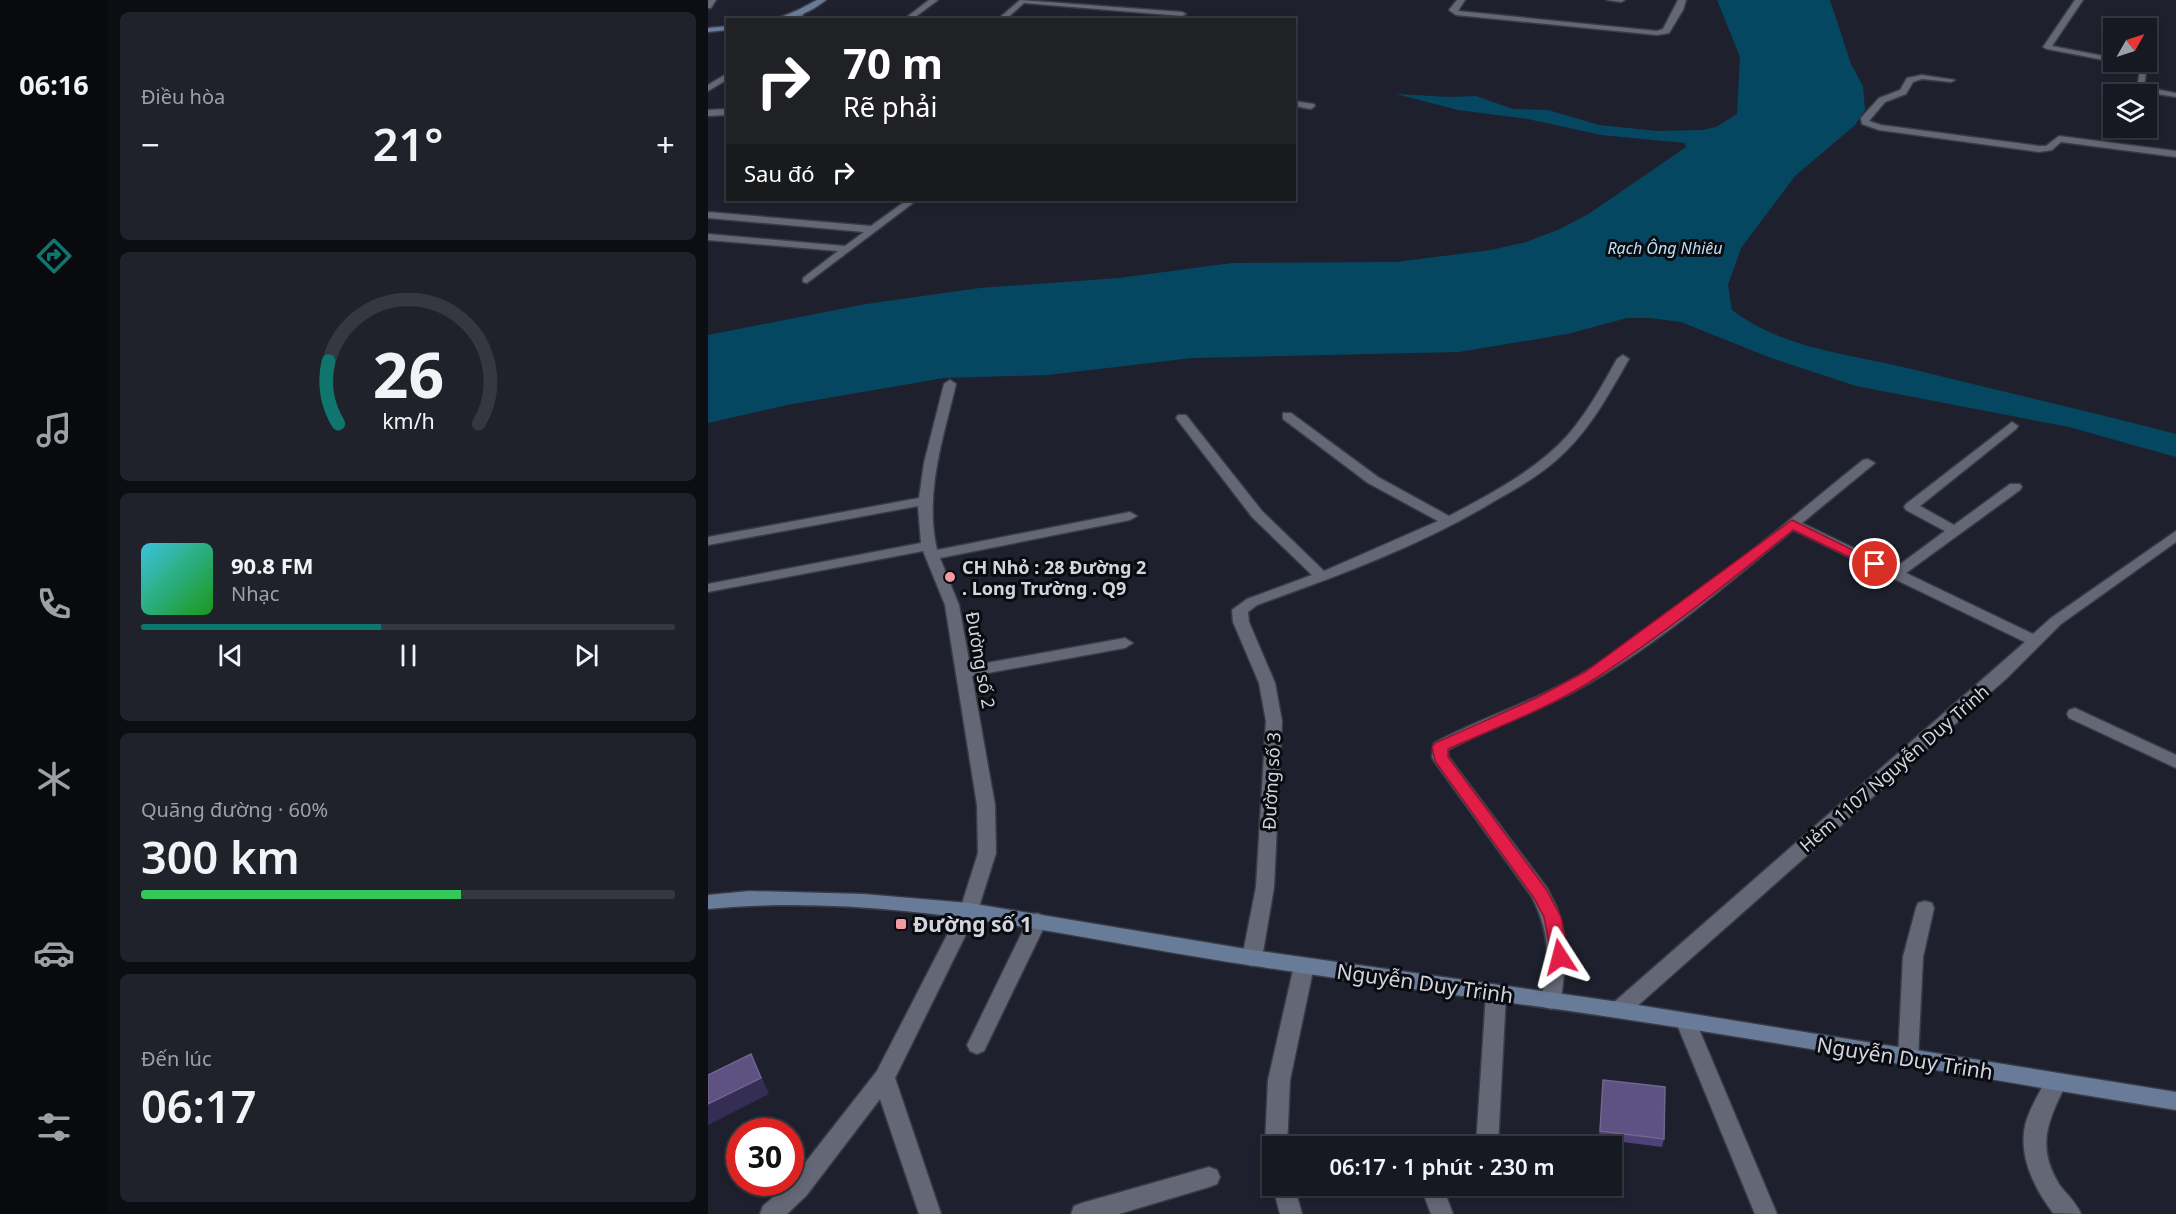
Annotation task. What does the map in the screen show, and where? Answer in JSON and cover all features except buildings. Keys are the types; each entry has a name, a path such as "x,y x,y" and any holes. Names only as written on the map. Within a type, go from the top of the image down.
{"main road":[{"path":"783,18 801,12 822,0"},
{"path":"708,30 726,28"},
{"name":"Nguyễn Duy Trinh","path":"708,902 749,898 852,901 969,910 1252,958 1619,1010 2176,1101"}],"street":[{"path":"708,6 712,0"},
{"path":"909,18 934,0"},
{"path":"1002,18 1024,0 1182,14"},
{"path":"1461,0 1454,10 1456,13 1657,33 1666,31 1679,10 1682,0"},
{"path":"1611,0 1621,0"},
{"path":"2079,0 2066,22 2046,47 2103,58"},
{"path":"796,18 801,12"},
{"path":"2143,72 2140,89 2176,95"},
{"path":"708,89 726,76"},
{"path":"1951,80 1922,77 1910,80 1903,92 1878,103 1865,118 1865,122 1879,127 2014,147 2044,149 2059,139 2176,154"},
{"path":"1296,104 1311,106"},
{"path":"708,113 726,112"},
{"path":"807,280 870,229 911,201"},
{"path":"708,215 870,229"},
{"path":"708,237 846,249"},
{"path":"1182,418 1257,514 1321,576 1396,547 1450,522 1540,467 1562,449 1590,416 1623,359"},
{"name":"Đường số 2","path":"771,1214 798,1188 884,1078 969,910 987,853 986,805 952,605 931,550 924,518 925,501 950,384"},
{"path":"1287,416 1373,480 1450,522"},
{"path":"1955,531 1911,507 2012,426"},
{"path":"1551,1001 1560,957 1552,917 1540,893 1439,752 1440,747 1539,703 1590,675 1734,571 1868,463"},
{"path":"1896,574 2015,488"},
{"path":"708,542 925,501"},
{"path":"708,588 1130,516"},
{"path":"1792,524 2035,641"},
{"name":"Hẻm 1107 Nguyễn Duy Trinh","path":"1619,1010 2056,621 2176,535"},
{"name":"Đường số 3","path":"1252,958 1265,887 1274,721 1267,683 1241,622 1240,610 1252,602 1321,576"},
{"path":"963,672 1125,643"},
{"path":"2075,714 2176,762"},
{"path":"1908,1058 1913,957 1926,908"},
{"path":"977,1046 1037,921"},
{"path":"1276,1136 1279,1080 1304,966"},
{"path":"1488,1136 1496,994"},
{"path":"1686,1022 1766,1214"},
{"path":"884,1078 930,1214"},
{"path":"2056,1082 2036,1123 2034,1153 2045,1180 2070,1214"},
{"path":"1082,1214 1209,1177"},
{"path":"1286,1196 1290,1214"},
{"path":"1435,1196 1442,1214"}],"water":[{"name":"Rạch Ông Nhiêu","path":"1717,0 1830,0 1851,64 1863,86 1865,110 1855,125 1795,176 1741,248 1728,285 1732,310 1752,323 1794,342 2176,434 2176,457 2069,427 1856,386 1771,358 1681,322 1650,318 1627,318 1567,334 1459,352 1192,358 1048,375 944,378 787,405 708,423 708,335 866,304 980,288 1119,278 1232,263 1396,262 1491,250 1526,242 1560,229 1590,213 1686,147 1685,143 1601,135 1528,119 1458,110 1396,94 1476,96 1513,109 1548,110 1599,125 1658,131 1702,130 1716,127 1737,114 1740,57"}],"place":[{"name":"CH Nhỏ : 28 Đường 2 . Long Trường . Q9","path":"950,577"},
{"name":"Đường số 1","path":"901,924"}],"route":[{"path":"1560,957 1552,917 1540,893 1440,758 1440,747 1539,703 1590,675 1734,571 1792,524 1875,564"}]}
